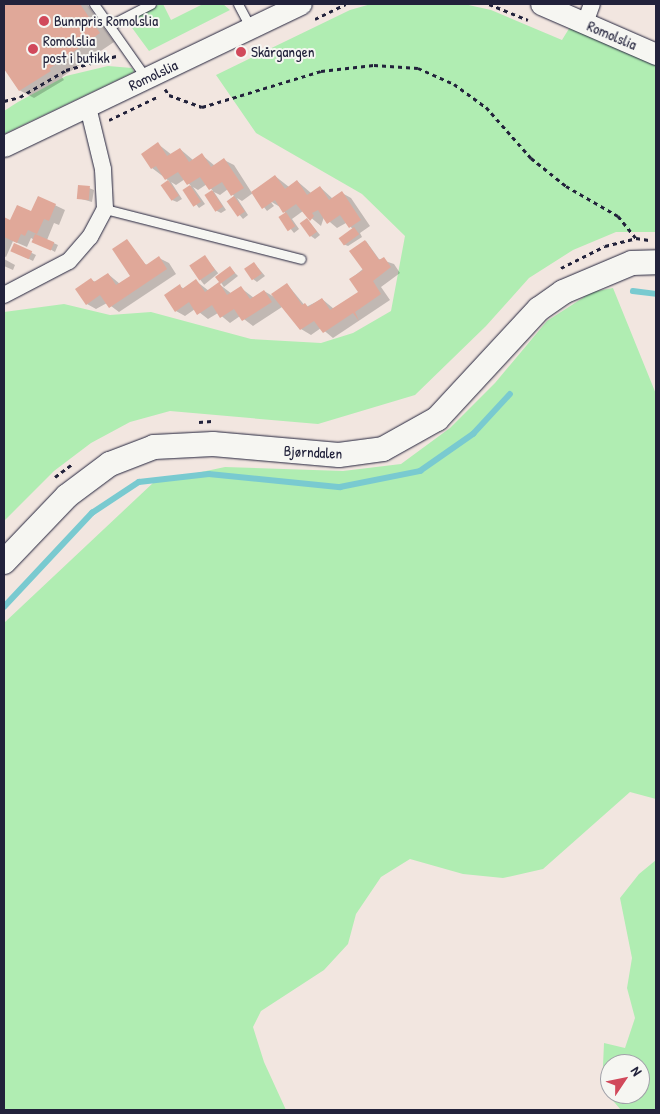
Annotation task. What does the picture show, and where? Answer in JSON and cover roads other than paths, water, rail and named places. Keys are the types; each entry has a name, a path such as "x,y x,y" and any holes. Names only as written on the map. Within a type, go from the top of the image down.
{"main road":[{"name":"Bjørndalen","path":"4,562 66,496 110,464 154,447 213,444 339,455 383,449 437,420 539,309 563,292 632,263 656,262"}],"street":[{"name":"Romolslia","path":"4,146 301,4"},
{"name":"Romolslia","path":"541,4 589,14 656,54"},
{"path":"4,296 69,261 90,237 105,209 104,169 88,107"}],"lane":[{"path":"94,4 146,78"},
{"path":"110,25 151,4"},
{"path":"238,4 251,28"},
{"path":"105,209 301,259"}],"waterway":[{"path":"633,291 656,294"},
{"path":"4,607 92,513 139,482 209,474 340,487 420,471 473,434 510,394"}],"place":[{"name":"Bunnpris Romolslia","path":"44,21"},
{"name":"Romolslia post i butikk","path":"33,49"},
{"name":"Skårgangen","path":"241,52"}]}
